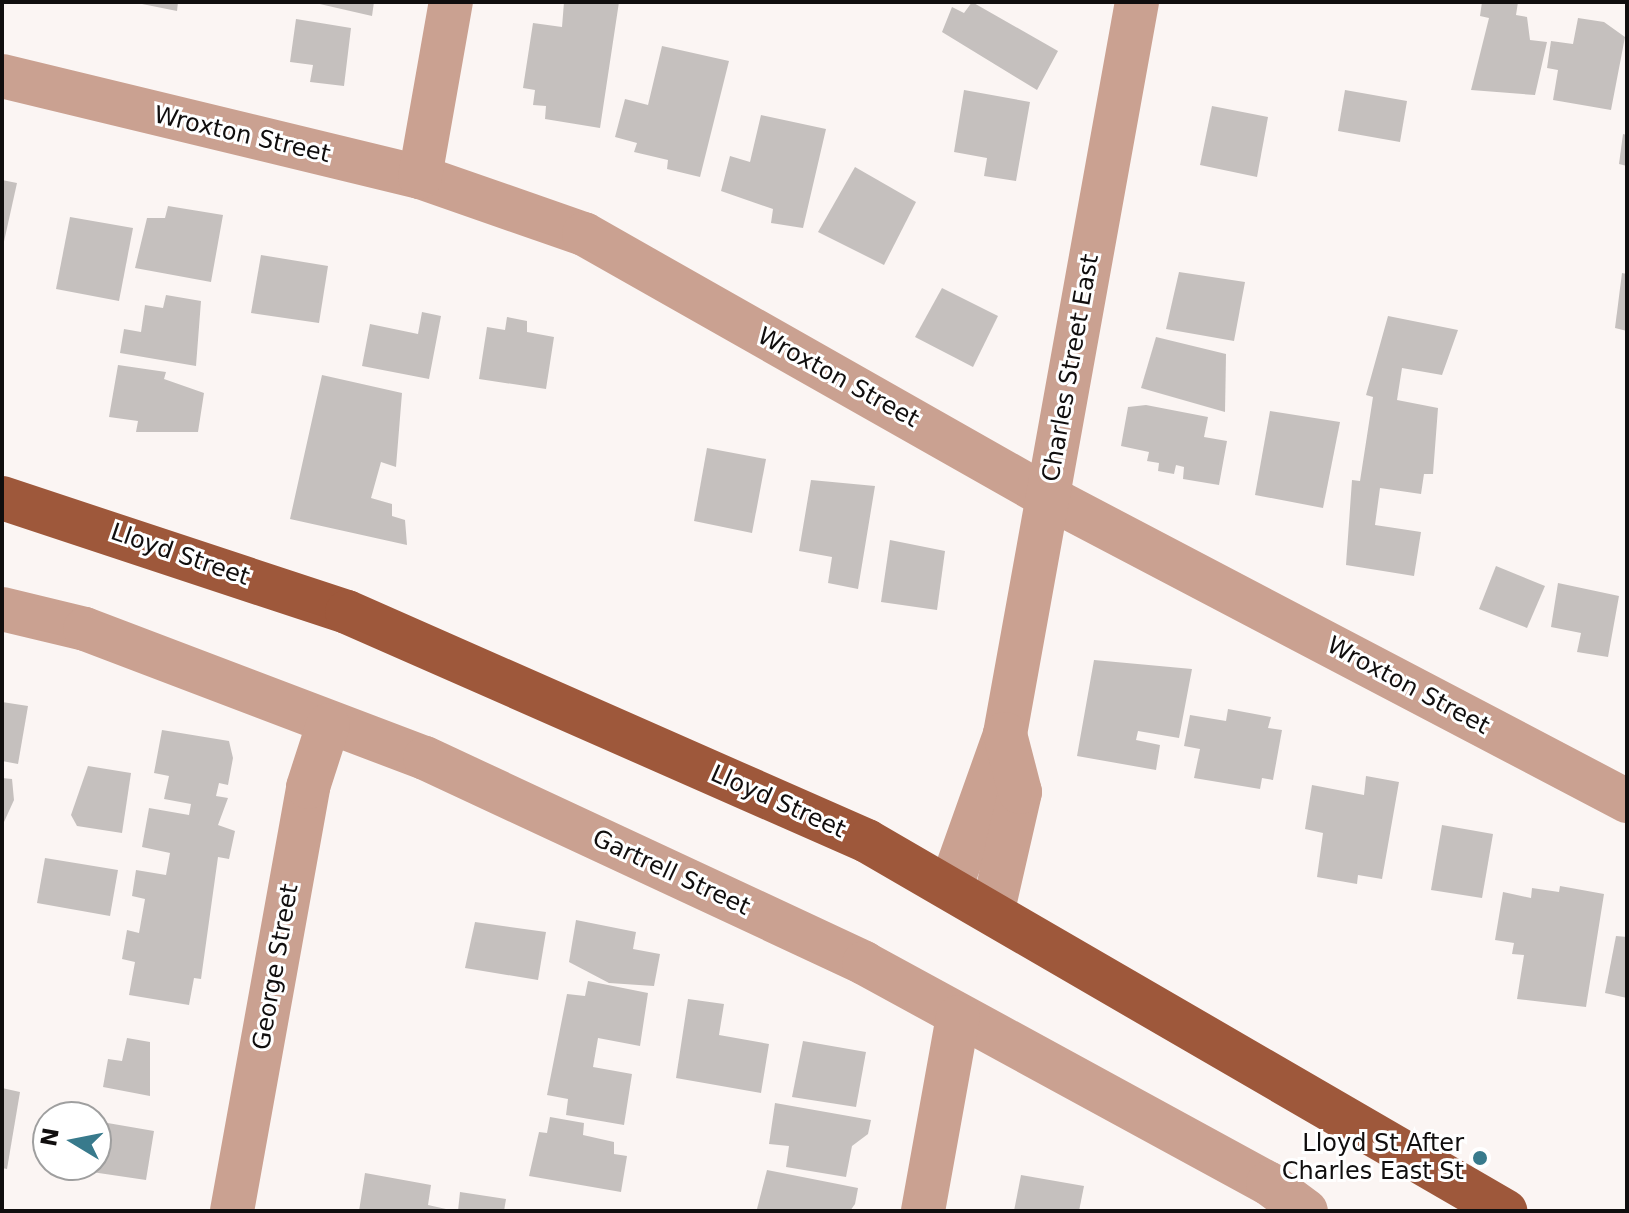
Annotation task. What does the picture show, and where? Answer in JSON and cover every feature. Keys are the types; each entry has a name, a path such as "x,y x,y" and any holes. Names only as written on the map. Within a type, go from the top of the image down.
{"main road":[{"name":"Lloyd Street","path":"2,498 347,612 867,841 993,910 1505,1211"}],"street":[{"path":"420,177 451,2"},
{"name":"Charles Street East","path":"951,886 1005,734 1137,2"},
{"name":"Wroxton Street","path":"2,76 420,177 584,234 1048,497 1627,801"},
{"name":"Gartrell Street","path":"2,609 85,629 328,725 425,758 864,963 958,1017 1268,1183 1306,1211"},
{"name":"George Street","path":"232,1211 308,787 328,725"},
{"name":"Charles Street East","path":"993,910 1020,792 1005,734"},
{"path":"923,1211 958,1017"}],"building":[{"path":"132,2 178,2 177,11"},
{"path":"311,2 374,2 372,16"},
{"path":"564,2 619,2 600,128 545,119 546,106 533,105 535,90 523,88 533,23 562,27"},
{"path":"972,2 1058,51 1037,90 942,32 952,7 964,13"},
{"path":"1482,2 1518,2 1516,15 1527,17 1530,40 1547,42 1535,95 1471,90 1489,18 1480,16"},
{"path":"1578,18 1604,22 1625,37 1611,110 1553,100 1558,70 1547,68 1551,41 1573,44"},
{"path":"296,19 351,28 344,86 310,82 313,65 290,62"},
{"path":"662,46 729,61 700,177 667,169 668,160 634,152 637,143 615,137 625,99 648,105"},
{"path":"964,90 1030,102 1016,181 984,176 987,158 954,152"},
{"path":"1345,90 1407,101 1400,142 1338,131"},
{"path":"1212,106 1268,117 1257,177 1200,165"},
{"path":"761,115 826,129 803,228 771,223 773,209 721,191 730,156 750,162"},
{"path":"1623,134 1627,135 1627,166 1619,164"},
{"path":"855,167 916,202 884,265 818,232"},
{"path":"2,180 17,183 3,246 2,245"},
{"path":"168,206 223,215 211,282 135,268 147,218 165,218"},
{"path":"70,217 133,228 119,301 56,289"},
{"path":"261,255 328,266 319,323 251,313"},
{"path":"1179,272 1245,282 1234,341 1166,329"},
{"path":"1622,273 1627,274 1627,331 1615,328"},
{"path":"942,288 998,316 973,367 915,337"},
{"path":"166,295 201,301 196,366 120,353 124,329 141,332 145,305 163,308"},
{"path":"422,312 441,316 429,379 362,366 370,324 418,334"},
{"path":"1388,316 1458,330 1442,375 1402,368 1397,400 1438,408 1433,474 1424,474 1421,494 1380,488 1375,525 1421,532 1414,576 1346,565 1352,480 1360,481 1373,397 1366,395"},
{"path":"507,317 527,321 527,332 554,337 546,389 479,379 487,327 505,330"},
{"path":"1156,337 1226,354 1225,412 1141,388"},
{"path":"118,365 166,372 164,379 204,393 198,432 136,432 138,421 109,417"},
{"path":"322,375 402,393 396,467 381,462 371,498 392,504 392,516 405,520 407,545 290,519"},
{"path":"1146,405 1208,417 1204,437 1227,441 1219,485 1183,479 1184,467 1176,465 1174,474 1158,471 1159,463 1147,461 1149,452 1121,446 1128,407"},
{"path":"1270,411 1340,422 1323,508 1255,495"},
{"path":"707,448 766,459 752,533 694,521"},
{"path":"811,480 875,486 858,589 828,583 832,557 799,551"},
{"path":"890,540 945,551 937,610 881,602"},
{"path":"1496,566 1545,586 1527,628 1479,609"},
{"path":"1558,583 1619,596 1608,657 1577,652 1581,633 1551,627"},
{"path":"1094,660 1192,669 1179,738 1138,731 1136,740 1160,745 1156,770 1077,756"},
{"path":"2,702 28,706 18,764 2,761"},
{"path":"1228,709 1271,717 1268,728 1282,730 1273,780 1262,778 1260,789 1194,778 1200,749 1184,746 1190,715 1226,721"},
{"path":"162,730 229,741 233,758 228,785 219,783 216,796 228,798 218,825 235,831 229,859 218,857 201,979 194,978 189,1005 129,995 135,962 122,959 127,930 139,933 145,899 132,896 136,870 166,875 170,853 142,847 149,808 189,815 191,804 164,799 169,776 154,773"},
{"path":"88,766 131,773 122,833 77,826 71,815"},
{"path":"1366,776 1399,782 1382,879 1358,875 1357,884 1317,877 1323,833 1305,829 1312,785 1364,795"},
{"path":"2,778 12,779 14,800 4,822"},
{"path":"1442,825 1493,834 1482,898 1431,890"},
{"path":"45,858 118,870 110,916 37,903"},
{"path":"1560,886 1604,894 1586,1007 1517,999 1524,955 1512,954 1514,943 1495,940 1503,892 1531,898 1532,888 1559,892"},
{"path":"576,920 636,932 633,949 660,954 654,986 609,983 569,962"},
{"path":"475,922 546,932 538,980 465,968"},
{"path":"1616,936 1627,937 1627,998 1605,993"},
{"path":"588,981 648,993 640,1046 598,1038 593,1067 632,1074 624,1125 566,1115 568,1099 547,1095 567,994 585,996"},
{"path":"688,999 724,1004 719,1035 769,1044 761,1093 676,1078"},
{"path":"127,1038 150,1042 150,1096 103,1087 108,1059 122,1061"},
{"path":"803,1041 866,1052 856,1107 792,1097"},
{"path":"2,1088 20,1092 7,1169 2,1168"},
{"path":"775,1103 871,1120 868,1134 852,1146 846,1177 786,1167 789,1146 769,1144"},
{"path":"550,1117 584,1123 583,1135 614,1142 614,1154 627,1156 621,1192 529,1176 539,1132 547,1133"},
{"path":"112,1124 154,1131 146,1180 112,1175"},
{"path":"767,1170 858,1188 855,1204 850,1211 757,1209"},
{"path":"365,1173 431,1185 428,1205 455,1211 359,1211"},
{"path":"1021,1175 1084,1186 1079,1211 1014,1211"},
{"path":"460,1192 506,1199 504,1211 458,1211"}],"place":[{"name":"Lloyd St After Charles East St","path":"1480,1158"}]}
